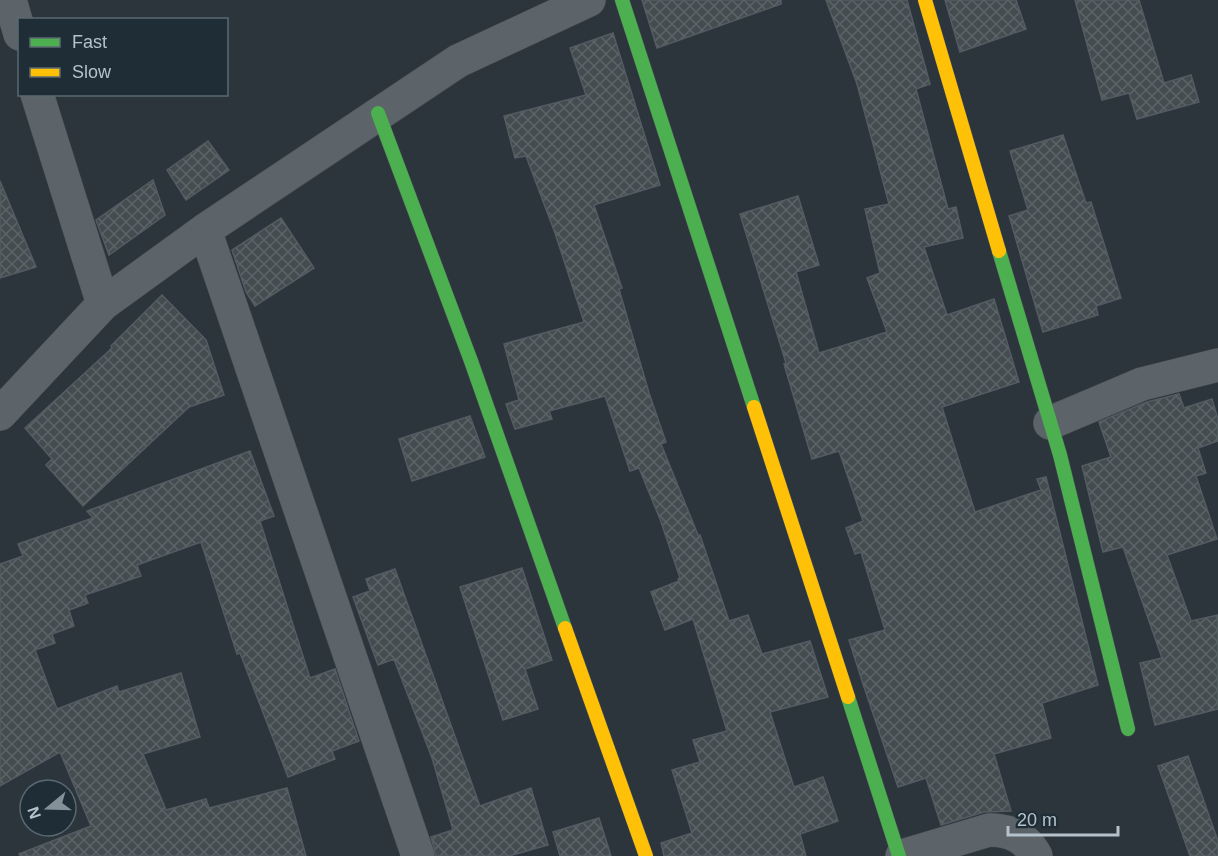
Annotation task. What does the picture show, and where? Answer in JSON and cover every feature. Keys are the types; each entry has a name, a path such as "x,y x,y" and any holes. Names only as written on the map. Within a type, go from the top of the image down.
{"street":[{"path":"10,0 18,27"},
{"path":"0,414 103,304 205,230 458,62 589,0"},
{"path":"622,0 900,856 989,830 1003,830 1017,835 1031,846 1036,856"},
{"path":"925,0 1060,455 1128,729"},
{"path":"38,96 103,304"},
{"path":"378,113 471,361 646,856"},
{"path":"205,230 417,856"},
{"path":"1050,423 1142,384 1218,365"}],"building":[{"path":"642,0 781,0 781,4 657,48"},
{"path":"826,0 907,0 930,84 916,89 948,209 956,207 963,238 924,247 947,315 994,299 1019,382 942,407 975,512 1041,490 1037,479 1046,477 1098,685 1042,703 1051,738 994,754 1011,811 984,812 941,825 926,778 898,787 864,687 849,640 885,630 861,552 855,554 846,528 863,521 839,451 812,459 784,364 786,363 740,214 798,196 819,265 796,272 819,353 887,332 867,278 880,273 865,209 889,204 857,84"},
{"path":"945,0 1016,0 1026,29 960,52"},
{"path":"1075,0 1139,0 1164,83 1191,75 1199,102 1137,119 1129,93 1102,100"},
{"path":"613,33 660,185 594,205 622,288 619,289 649,393 666,442 661,444 698,535 700,535 729,621 748,615 762,654 810,641 828,697 770,712 794,787 823,777 838,821 800,834 806,856 664,856 661,843 692,833 672,770 700,762 693,740 727,731 693,619 665,630 651,592 679,581 680,578 660,519 639,468 630,471 605,396 549,411 552,419 515,429 506,404 519,400 504,344 584,322 555,233 526,156 515,158 504,116 586,95 570,48"},
{"path":"1063,135 1086,203 1091,202 1121,298 1096,306 1098,315 1043,332 1009,216 1028,210 1010,151"},
{"path":"208,141 229,170 186,200 167,170"},
{"path":"153,180 165,215 109,255 96,220"},
{"path":"0,181 36,267 0,278"},
{"path":"281,218 314,268 255,306 246,292 232,250"},
{"path":"162,295 206,340 224,395 189,407 83,506 46,465 52,459 25,428 112,348 111,346"},
{"path":"1179,394 1184,408 1212,399 1218,419 1218,441 1198,448 1206,473 1196,476 1217,539 1167,555 1191,621 1218,615 1218,709 1155,725 1140,663 1162,658 1123,547 1103,552 1082,466 1111,457 1099,422 1147,402"},
{"path":"470,416 485,457 412,481 399,439"},
{"path":"250,451 274,516 260,521 310,678 335,669 359,741 332,751 335,759 288,777 240,653 237,654 201,542 137,565 141,576 85,595 88,603 69,610 74,626 52,634 55,643 35,650 57,709 117,686 119,692 181,673 200,737 143,754 166,810 206,799 209,808 287,788 306,856 20,856 19,854 60,838 78,838 78,831 91,826 78,795 78,778 71,778 60,752 0,786 0,564 23,556 18,544 93,518 87,511"},
{"path":"522,568 552,660 525,669 538,709 503,720 460,587"},
{"path":"395,569 480,806 531,788 548,845 509,856 436,856 431,837 453,830 432,758 394,659 378,665 353,597 370,591 366,579"},
{"path":"1188,756 1218,841 1218,856 1190,856 1158,766"},
{"path":"599,818 611,856 560,856 553,832"}],"traffic: fast":[{"path":"622,0 754,407"},
{"path":"378,113 471,361 565,628"},
{"path":"999,251 1060,455 1128,729"},
{"path":"848,697 899,856"}],"traffic: slow":[{"path":"925,0 999,251"},
{"path":"754,407 848,697"},
{"path":"565,628 646,856"}]}
